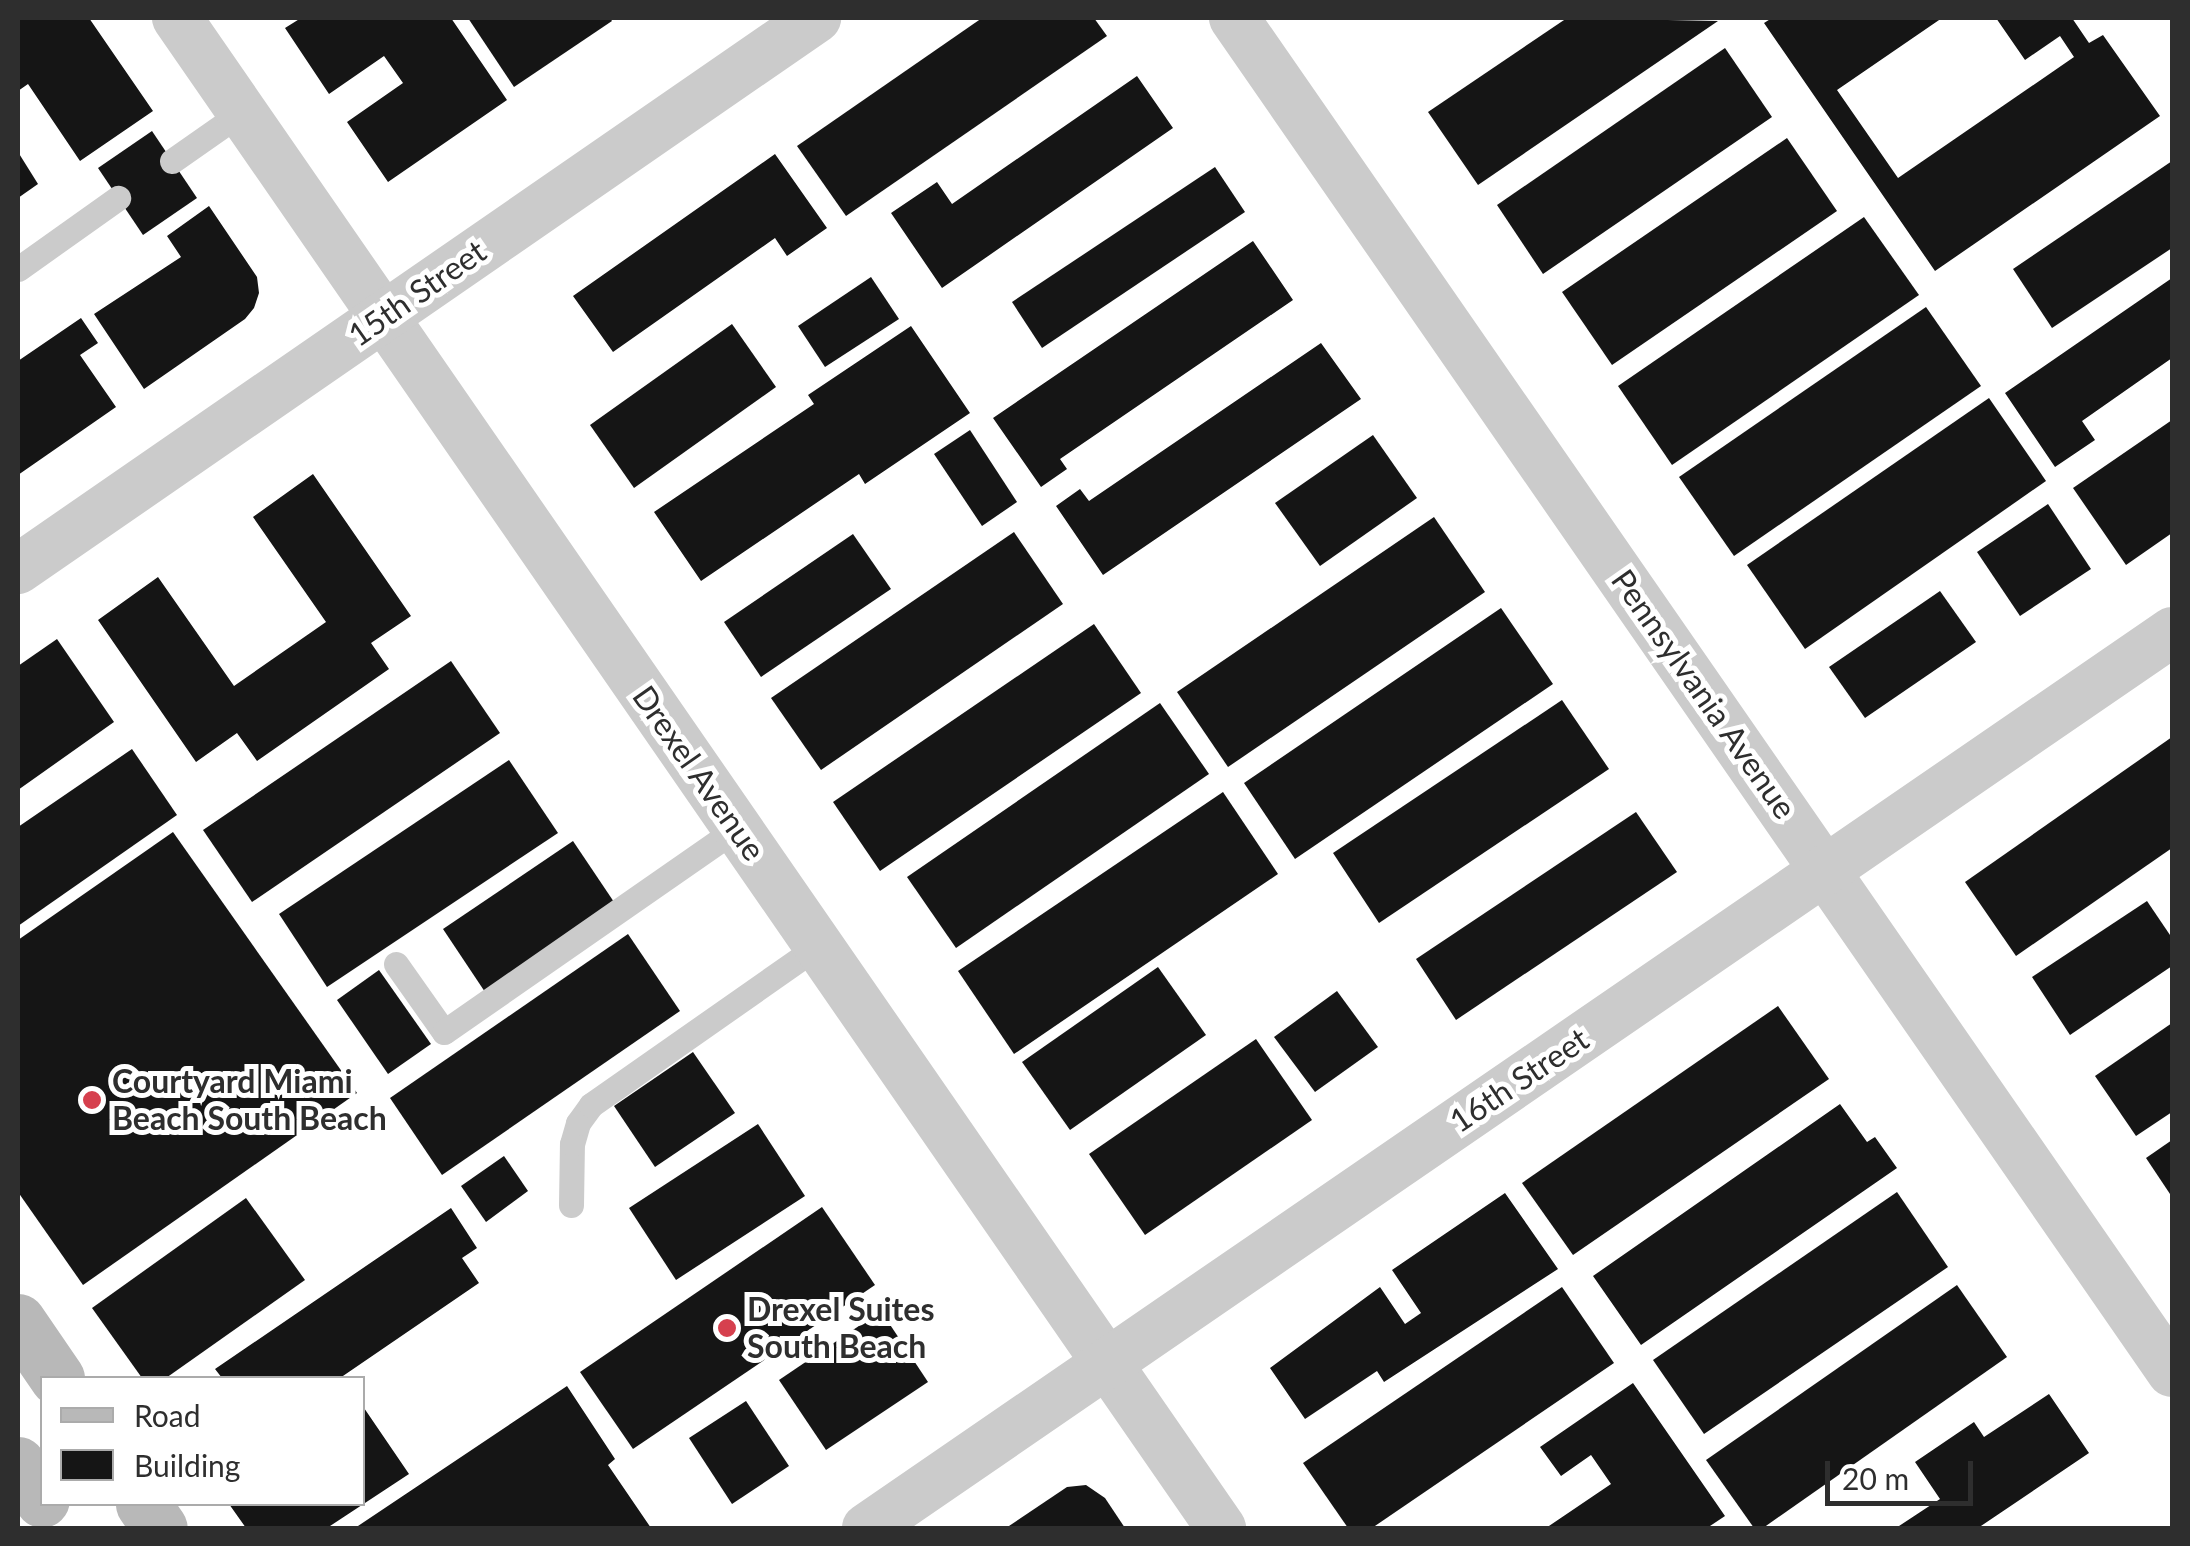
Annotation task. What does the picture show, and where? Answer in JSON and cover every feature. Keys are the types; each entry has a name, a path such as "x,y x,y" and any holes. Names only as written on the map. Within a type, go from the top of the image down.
{"main road":[{"path":"18,1321 56,1376"},
{"path":"18,1464 40,1496"},
{"path":"47,1506 62,1528"},
{"path":"144,1506 160,1528"}],"street":[{"name":"Drexel Avenue","path":"177,18 1220,1528"},
{"name":"15th Street","path":"18,569 816,18"},
{"name":"Pennsylvania Avenue","path":"1234,18 2172,1372"},
{"name":"16th Street","path":"866,1528 2172,632"}],"lane":[{"path":"172,161 242,112"},
{"path":"18,269 118,198"},
{"path":"396,964 444,1032 736,828"},
{"path":"572,1205 572,1144 578,1123 592,1105 818,946"}],"building":[{"path":"18,18 89,18 153,111 80,161 28,84 18,91"},
{"path":"301,18 451,18 507,100 388,182 347,122 403,83 384,56 329,94 285,28"},
{"path":"468,18 610,18 612,21 514,87"},
{"path":"982,18 1094,18 1107,36 846,216 797,146"},
{"path":"1567,18 1718,21 1478,185 1428,112"},
{"path":"1772,18 1942,18 1837,90 1898,178 2074,57 2060,36 2025,60 1996,18 2072,18 2089,43 2103,35 2160,116 1935,271 1764,23"},
{"path":"1725,48 1772,117 1543,274 1497,205"},
{"path":"1137,76 1173,128 942,288 891,213 937,182 952,204"},
{"path":"152,131 197,198 143,235 98,168"},
{"path":"1787,138 1837,211 1612,365 1562,292"},
{"path":"18,152 38,184 18,198"},
{"path":"775,154 827,228 787,256 775,238 613,352 573,296"},
{"path":"2172,161 2172,248 2052,328 2013,269"},
{"path":"1215,167 1245,212 1042,348 1012,302"},
{"path":"209,206 257,277 259,293 254,308 245,319 144,389 94,314 181,257 167,236"},
{"path":"1864,217 1919,295 1672,465 1618,386"},
{"path":"1253,241 1293,300 1060,459 1067,469 1041,487 993,418"},
{"path":"871,277 899,319 825,367 798,326"},
{"path":"2172,278 2172,358 2082,421 2095,440 2055,467 2005,393"},
{"path":"1926,307 1981,386 1734,556 1679,477"},
{"path":"81,318 98,343 80,355 116,407 18,475 18,361"},
{"path":"732,324 776,387 634,488 590,425"},
{"path":"911,326 970,413 865,484 859,474 701,581 654,512 814,404 808,395"},
{"path":"1321,343 1361,399 1103,575 1056,506 1080,489 1089,501"},
{"path":"1989,398 2046,481 1805,649 1747,565"},
{"path":"2172,420 2172,533 2126,565 2073,488"},
{"path":"970,430 1017,502 982,526 934,454"},
{"path":"1373,435 1417,498 1320,566 1275,503"},
{"path":"313,474 411,616 371,643 389,669 257,761 237,733 196,762 98,620 158,577 234,686 326,622 253,517"},
{"path":"2048,504 2091,569 2020,616 1977,552"},
{"path":"1434,517 1485,592 1228,767 1177,692"},
{"path":"1014,532 1063,604 821,770 771,698"},
{"path":"853,534 891,589 761,677 724,622"},
{"path":"1940,591 1976,642 1865,718 1829,667"},
{"path":"1501,608 1553,684 1295,859 1244,783"},
{"path":"1094,624 1141,693 880,871 833,802"},
{"path":"57,639 114,722 18,790 18,666"},
{"path":"451,661 500,733 252,902 203,830"},
{"path":"1562,700 1609,769 1379,923 1333,853"},
{"path":"1160,703 1209,774 956,948 907,877"},
{"path":"2172,737 2172,848 2016,956 1965,882"},
{"path":"132,749 177,815 18,926 18,827"},
{"path":"509,760 558,833 327,987 279,914"},
{"path":"1223,792 1278,874 1014,1054 958,971"},
{"path":"1636,812 1677,872 1456,1020 1416,959"},
{"name":"Courtyard Miami Beach South Beach","path":"173,832 357,1093 83,1285 18,1192 18,940"},
{"path":"573,841 618,908 487,995 443,929"},
{"path":"2147,901 2172,938 2172,966 2070,1035 2032,977"},
{"path":"628,934 680,1011 442,1175 390,1098"},
{"path":"1158,967 1206,1035 1070,1130 1022,1062"},
{"path":"379,970 431,1044 388,1074 337,1000"},
{"path":"1337,991 1378,1047 1315,1092 1274,1037"},
{"path":"1778,1006 1829,1079 1573,1255 1522,1183"},
{"path":"2172,1023 2172,1112 2136,1136 2095,1076"},
{"path":"1256,1039 1312,1120 1145,1235 1089,1154"},
{"path":"693,1052 735,1113 655,1167 614,1106"},
{"path":"1840,1104 1867,1142 1875,1137 1897,1168 1641,1345 1593,1276"},
{"path":"758,1124 805,1196 676,1280 629,1208"},
{"path":"2172,1140 2172,1197 2146,1158"},
{"path":"504,1156 528,1191 486,1222 461,1186"},
{"path":"1897,1192 1948,1267 1704,1434 1653,1360"},
{"path":"1505,1193 1558,1269 1384,1382 1377,1371 1305,1419 1270,1368 1380,1287 1405,1324 1421,1313 1392,1270"},
{"path":"246,1198 305,1280 169,1376 141,1376 92,1308"},
{"name":"Drexel Suites South Beach","path":"822,1207 875,1285 633,1449 580,1372"},
{"path":"451,1208 477,1248 462,1258 479,1283 343,1376 220,1376 215,1369"},
{"path":"1957,1285 2007,1357 1763,1528 1754,1528 1706,1460"},
{"path":"1562,1287 1614,1363 1372,1528 1348,1528 1303,1463"},
{"path":"881,1311 928,1382 826,1450 779,1380"},
{"path":"1633,1383 1725,1516 1707,1528 1546,1528 1611,1484 1591,1455 1561,1476 1540,1447"},
{"path":"567,1386 615,1459 608,1465 651,1528 355,1528"},
{"path":"2049,1394 2089,1453 1978,1528 1896,1528 1940,1499 1915,1462 1974,1422 1984,1437"},
{"path":"746,1401 789,1466 732,1504 689,1438"},
{"path":"365,1409 409,1474 365,1503"},
{"path":"1086,1485 1105,1498 1125,1528 1006,1528 1067,1487"},
{"path":"230,1506 360,1506 327,1528 246,1528"}],"place":[{"name":"Courtyard Miami Beach South Beach","path":"92,1100"},
{"name":"Drexel Suites South Beach","path":"727,1328"}]}
